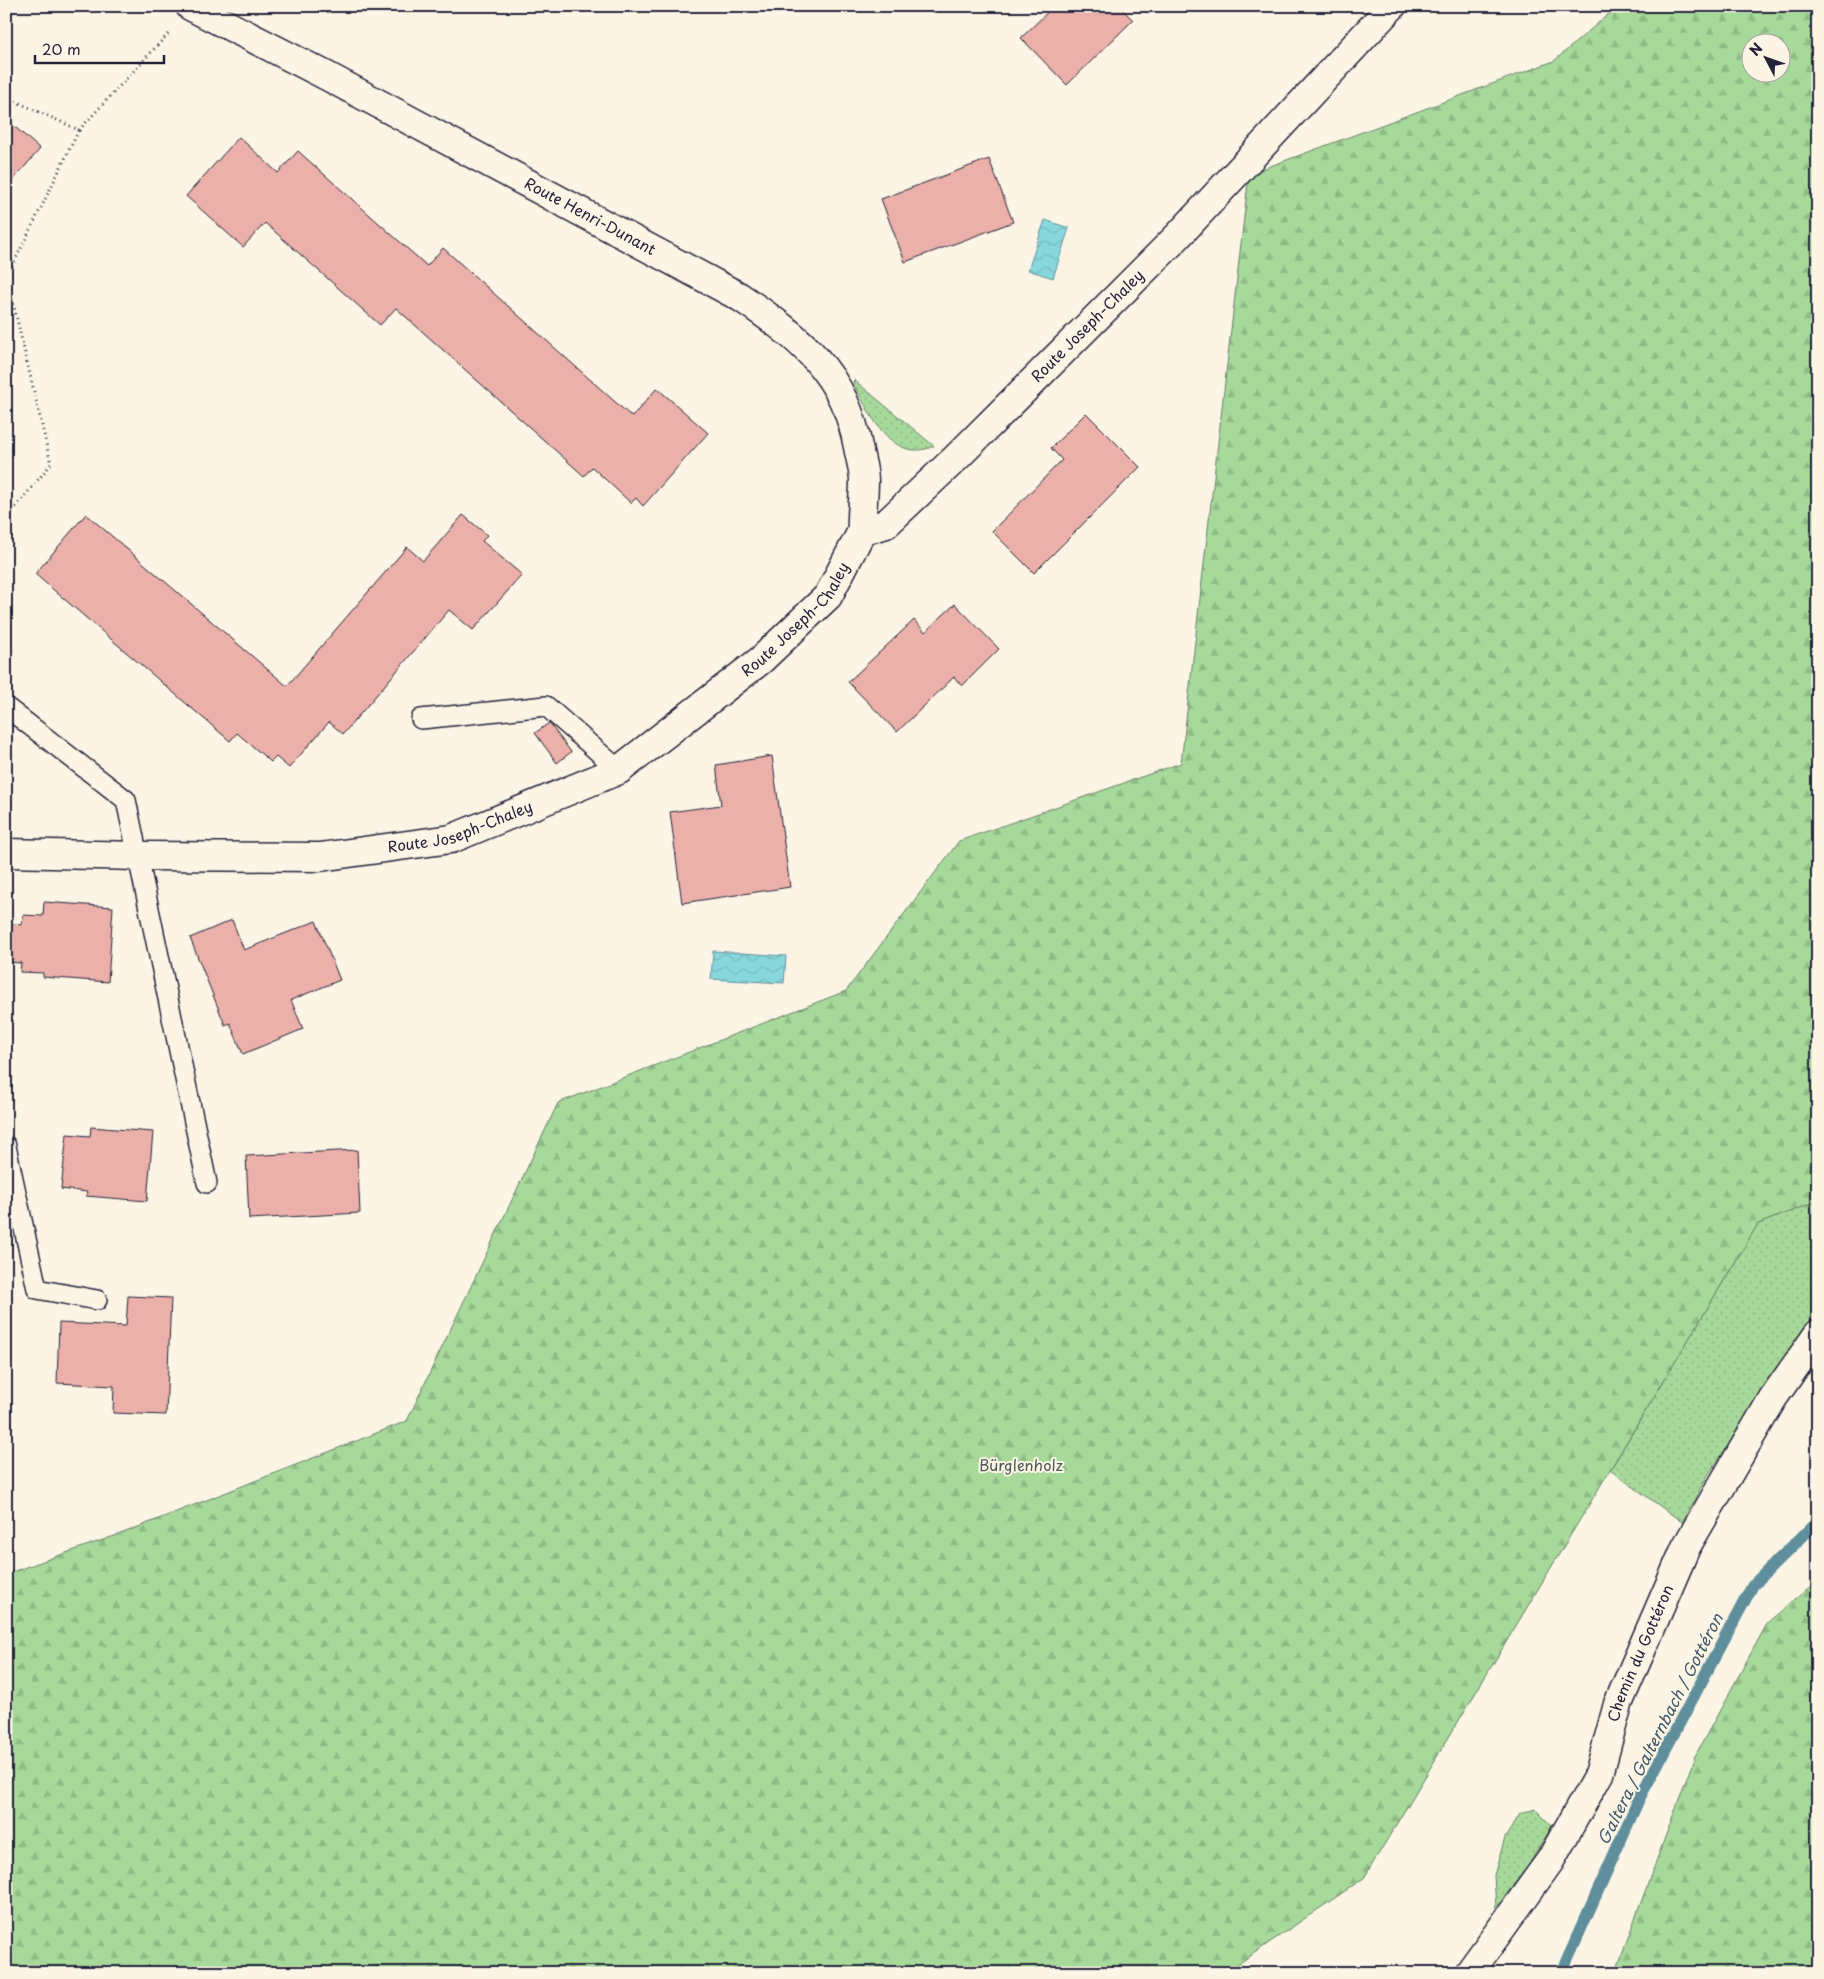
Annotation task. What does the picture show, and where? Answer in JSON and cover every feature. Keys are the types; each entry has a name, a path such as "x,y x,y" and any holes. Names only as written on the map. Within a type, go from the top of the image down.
{"street":[{"name":"Route Henri-Dunant","path":"190,6 325,75 740,297 780,324 814,355 837,385 855,429 864,480 862,530"},
{"name":"Route Joseph-Chaley","path":"6,853 320,857 451,839 619,770 761,660 828,596 862,530 886,524 956,458 1178,236 1392,6"},
{"name":"Chemin du Gottéron","path":"1469,1973 1550,1860 1599,1774 1618,1704 1686,1547 1773,1398 1818,1334"}],"lane":[{"path":"6,706 126,800 206,1182"},
{"path":"421,719 546,706 619,770"},
{"path":"6,1146 36,1289 97,1300"}],"path":[{"path":"6,519 51,464 7,277 79,130 170,32"},
{"path":"6,97 79,130"}],"green space":[{"name":"Bürglenholz","path":"1618,6 1818,6 1818,1201 1758,1224 1364,1878 1225,1973 6,1973 6,1574 123,1533 407,1421 558,1103 846,991 959,841 1181,763 1249,174 1554,61"},
{"path":"854,380 934,446 919,450 906,448 894,442 875,421 853,383"},
{"path":"1818,1201 1818,1314 1708,1475 1682,1522 1610,1470 1758,1224"},
{"path":"1818,1580 1818,1973 1615,1973 1695,1756 1768,1622"},
{"path":"1535,1809 1552,1826 1528,1866 1496,1908 1494,1875 1505,1838 1520,1814"}],"water":[{"path":"1045,220 1069,228 1053,278 1028,270"},
{"path":"713,951 786,956 784,983 711,979"}],"building":[{"path":"1054,6 1119,6 1133,20 1067,85 1021,38"},
{"path":"6,119 40,149 6,188"},
{"path":"239,137 278,173 298,151 427,266 443,248 632,417 657,388 708,433 643,506 636,498 631,503 592,467 584,476 396,308 380,325 265,223 243,247 186,196"},
{"path":"989,159 1013,222 905,262 881,199"},
{"path":"1086,413 1140,467 1034,573 992,531 1062,460 1051,448"},
{"path":"86,514 287,686 407,547 423,561 463,515 487,535 482,541 522,575 473,630 449,610 343,734 329,722 289,768 276,757 271,762 237,733 230,741 35,574"},
{"path":"955,604 999,649 962,686 954,677 897,732 848,682 914,620 925,632"},
{"path":"549,723 571,752 557,763 535,733"},
{"path":"772,756 790,887 682,903 670,812 721,805 716,765"},
{"path":"44,902 113,907 108,982 43,977 43,973 20,972 21,963 6,962 6,923 22,925 23,915 43,916"},
{"path":"232,920 244,950 316,921 340,980 291,1000 303,1029 243,1054 230,1023 225,1025 190,938"},
{"path":"91,1127 153,1132 147,1201 86,1196 87,1192 61,1189 67,1134 90,1136"},
{"path":"357,1150 360,1213 249,1219 246,1156"},
{"path":"128,1296 171,1298 166,1415 113,1413 114,1386 57,1383 59,1323 126,1326"}],"waterway":[{"name":"Galtera / Galternbach / Gottéron","path":"1561,1973 1639,1799 1753,1585 1818,1521"}]}
